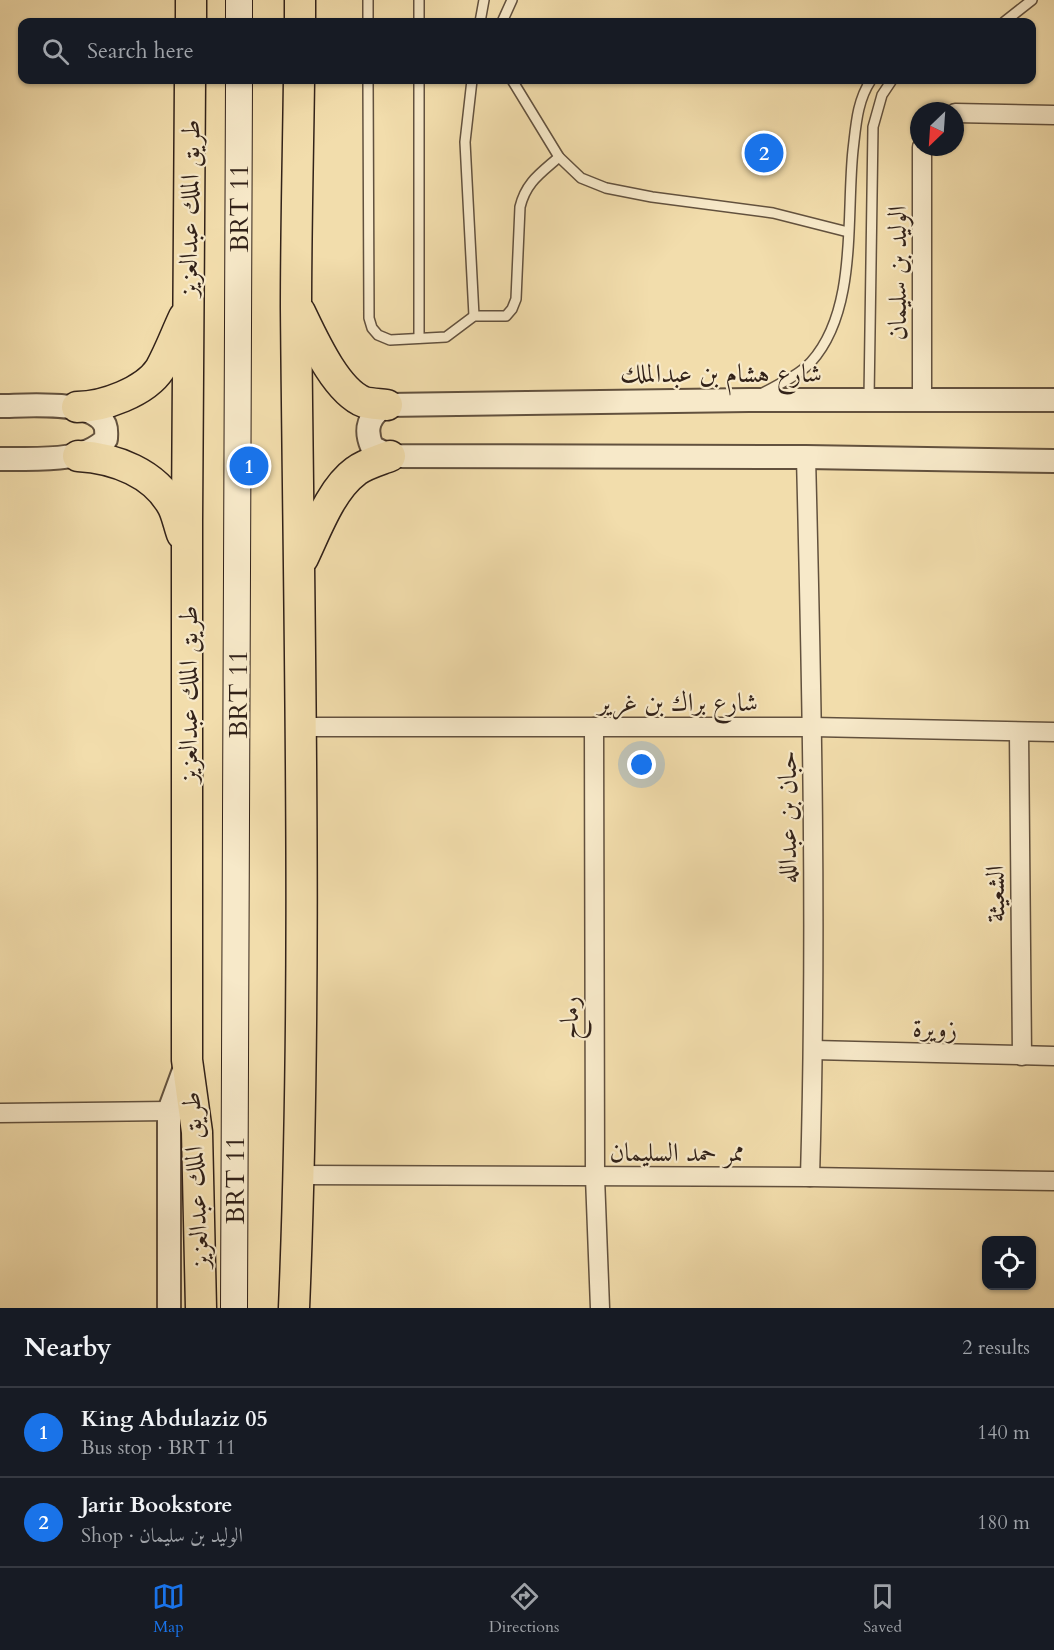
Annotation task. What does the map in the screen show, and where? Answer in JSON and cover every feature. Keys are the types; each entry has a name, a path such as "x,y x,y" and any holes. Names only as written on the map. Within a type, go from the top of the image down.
{"main road":[{"path":"191,0 191,18"},
{"path":"239,0 239,18"},
{"path":"300,0 300,18"},
{"name":"طريق الملك عبدالعزيز","path":"190,84 187,1060 197,1132 201,1308"},
{"name":"BRT 11","path":"234,1308 239,84"},
{"path":"294,1308 300,1175 301,727 296,304 299,84"},
{"path":"296,304 314,341 347,390 364,402 387,405"},
{"path":"77,407 119,399 153,377 160,368 188,309"},
{"path":"78,456 98,457 145,476 165,495 174,509 188,557"},
{"path":"300,564 324,513 339,488 356,471 390,456"}],"street":[{"path":"964,113 1054,115"},
{"name":"الوليد بن سليمان","path":"922,156 922,399"},
{"name":"شارع هشام بن عبدالملك","path":"387,405 749,400 1054,400"},
{"path":"387,405 377,411 369,421 367,435 372,447 390,456 806,457 1054,461"},
{"path":"0,406 77,407 96,415 104,423 106,431 106,440 98,448 78,456 0,459"},
{"name":"حبان بن عبدالله","path":"806,457 813,727 814,1050 810,1178"},
{"name":"شارع براك بن غرير","path":"301,727 813,727 1054,732"},
{"name":"رماح","path":"594,727 595,1177 600,1308"},
{"name":"الشعيثة","path":"1019,732 1022,1056"},
{"name":"زويرة","path":"814,1050 1054,1056"},
{"path":"169,1308 169,1111 187,1060"},
{"path":"0,1113 169,1111"},
{"name":"ممر حمد السليمان","path":"300,1175 1054,1181"}],"lane":[{"path":"368,0 368,18"},
{"path":"419,0 419,18"},
{"path":"481,18 484,0"},
{"path":"504,18 512,0"},
{"path":"1009,18 1032,0"},
{"path":"368,84 369,318 372,328 378,335 390,340 446,337 474,316 506,316 512,309 516,298 520,207 523,196 529,184 559,157"},
{"path":"419,84 419,338"},
{"path":"472,84 465,142 474,316"},
{"path":"514,84 559,157 580,178 606,188 652,197 773,213 848,232"},
{"path":"749,400 792,377 810,363 828,339 844,294 857,113 869,84"},
{"path":"869,401 873,127 882,95 889,84"}],"place":[{"name":"Jarir Bookstore","path":"764,153"},
{"name":"King Abdulaziz 05","path":"249,466"}]}
